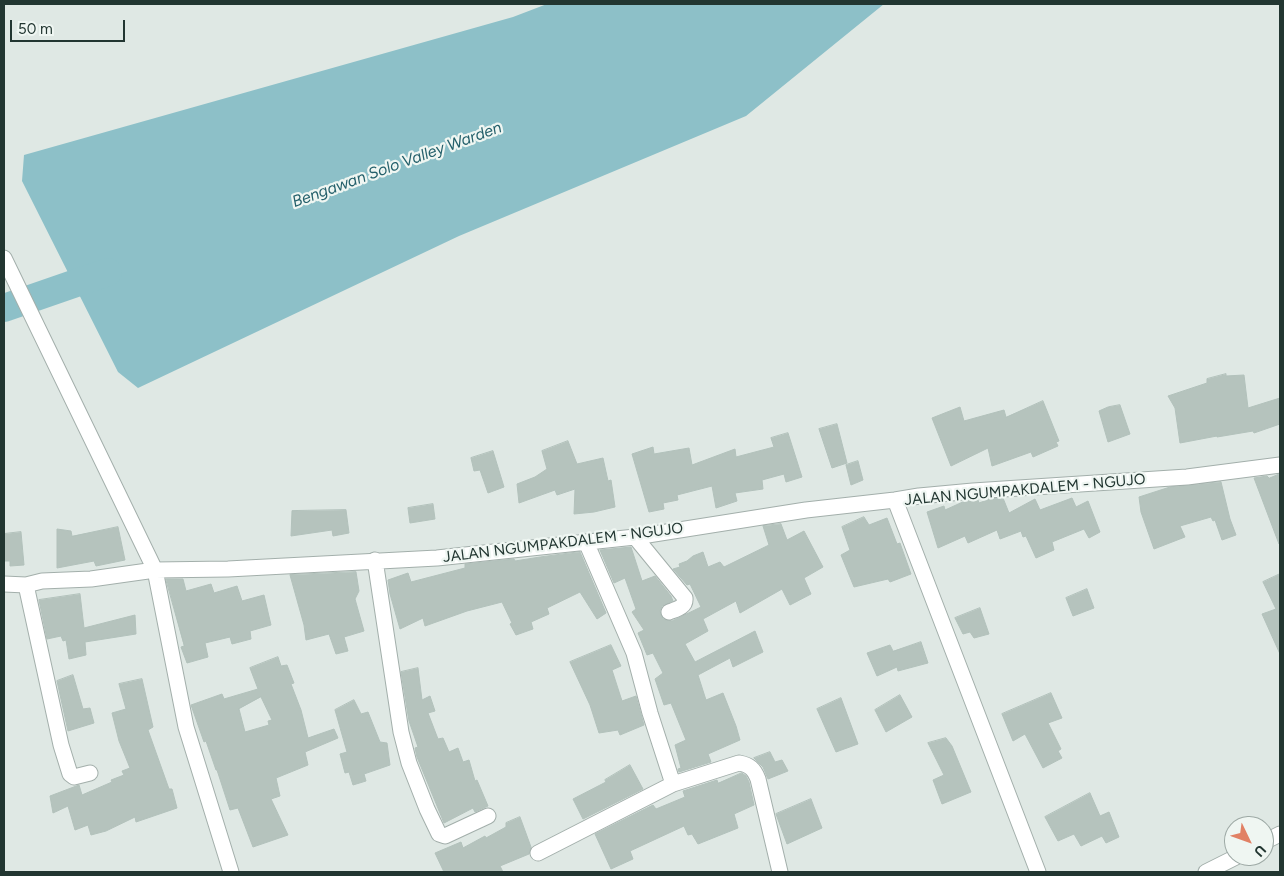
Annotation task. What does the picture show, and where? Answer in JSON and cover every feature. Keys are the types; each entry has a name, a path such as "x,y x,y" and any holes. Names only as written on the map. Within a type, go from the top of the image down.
{"street":[{"path":"4,258 155,570 186,727 231,872"},
{"name":"JALAN NGUMPAKDALEM - NGUJO","path":"4,584 26,585 42,582 91,579 155,570 228,569 437,558 635,537 806,510 973,490 1187,477 1280,465"},
{"path":"895,500 1038,872"},
{"path":"635,537 685,598 683,606 669,612"},
{"path":"586,542 634,653 650,713 673,784"},
{"path":"375,560 401,732 409,763 427,809 439,834 445,836 488,816"},
{"path":"26,585 61,745 70,774 74,778 90,773"},
{"path":"538,853 673,784 739,762 747,764 754,770 758,779 780,872"},
{"path":"1206,872 1224,863"}],"water":[{"path":"547,4 884,4 746,116 459,236 138,388 118,372 22,181 24,155 513,17"}],"building":[{"path":"1226,374 1226,376 1244,375 1248,408 1280,398 1280,424 1254,433 1253,431 1180,443 1175,408 1168,396 1207,383 1207,379"},
{"path":"1043,401 1059,441 1056,442 1058,446 1033,457 1031,452 992,466 988,448 951,466 932,418 960,407 964,421 1004,410 1006,417"},
{"path":"1120,405 1130,434 1108,442 1099,411"},
{"path":"837,424 847,463 832,468 819,429"},
{"path":"788,433 802,477 786,482 784,474 762,480 763,489 735,493 737,501 716,508 712,486 677,495 678,500 663,503 664,509 649,512 632,454 653,447 654,454 689,448 692,465 735,449 736,457 774,447 771,438"},
{"path":"568,441 577,464 603,458 608,481 611,480 615,507 574,514 575,489 557,495 555,490 519,503 517,484 535,477 547,469 542,451"},
{"path":"493,451 504,487 488,493 480,470 474,471 471,458"},
{"path":"858,461 863,480 851,485 846,465"},
{"path":"1280,474 1279,544 1254,478 1267,476 1269,478"},
{"path":"1221,482 1236,535 1222,540 1215,520 1213,521 1211,517 1180,526 1185,537 1154,549 1141,512 1139,497 1170,487"},
{"path":"1003,498 1009,513 1035,499 1040,510 1072,498 1076,507 1088,501 1100,532 1089,538 1084,529 1052,542 1054,550 1036,558 1026,536 1023,537 1021,531 1000,539 997,530 968,543 965,536 938,548 927,512 944,506 945,510 965,501 978,500 979,503 990,499"},
{"path":"433,504 435,519 410,523 408,508"},
{"path":"346,510 349,533 333,536 332,530 291,536 292,511"},
{"path":"864,517 869,525 887,518 897,544 900,543 911,574 890,582 888,579 854,587 841,555 850,550 842,527"},
{"path":"781,524 787,540 804,531 823,567 804,578 811,594 790,605 782,589 740,613 736,601 703,619 708,631 685,644 695,662 755,631 763,652 733,667 730,658 698,675 706,700 723,693 740,740 708,754 711,762 679,772 678,769 681,768 675,745 686,740 671,703 664,705 655,679 663,673 653,653 647,655 638,633 644,630 632,612 636,609 625,578 614,583 600,550 631,547 642,581 655,576 671,596 673,601 662,606 660,611 663,619 672,621 701,607 690,584 687,585 673,569 680,567 679,564 703,552 708,567 720,562 724,567 769,545 763,526"},
{"path":"118,527 125,560 96,566 94,561 57,568 57,529 71,531 72,536"},
{"path":"21,532 24,565 10,566 10,561 4,561 4,534"},
{"path":"580,552 606,613 597,619 580,592 547,608 549,614 531,622 533,629 516,635 502,602 467,611 425,626 423,618 400,629 388,580 408,573 411,582 465,568 465,564 514,559 515,561"},
{"path":"356,572 359,591 355,599 364,631 344,637 348,651 336,654 329,634 306,640 304,625 290,575"},
{"path":"1280,574 1280,654 1262,614 1276,609 1263,582"},
{"path":"166,579 183,579 186,591 211,584 214,593 237,586 242,601 264,595 271,625 250,631 251,639 232,644 230,637 205,643 208,657 187,663 181,647 184,646"},
{"path":"1087,589 1094,608 1073,616 1066,598"},
{"path":"80,594 84,628 135,615 136,634 85,642 86,655 69,659 66,640 63,641 61,636 47,639 39,600"},
{"path":"980,608 989,634 974,638 970,632 963,634 955,618"},
{"path":"921,642 928,663 898,671 897,667 877,676 867,653 890,645 893,651"},
{"path":"611,645 621,666 612,670 622,701 636,696 644,725 620,735 618,730 599,733 590,705 570,662"},
{"path":"278,657 281,666 287,665 294,683 291,684 301,710 308,738 334,729 338,738 305,752 308,765 276,778 280,796 271,799 288,835 253,847 238,808 230,810 217,770 206,741 204,742 191,705 222,694 224,699 258,689 250,668","holes":["261,697 272,720 268,721 269,725 245,732 239,709"]},
{"path":"418,668 422,700 430,696 435,711 428,713 438,739 443,738 449,752 458,748 463,762 469,760 475,781 477,780 488,806 475,812 473,808 444,823 417,757 415,748 418,747 409,721 401,672"},
{"path":"73,675 83,709 90,708 94,723 68,731 57,681"},
{"path":"142,679 153,727 148,730 169,789 172,789 177,808 136,822 135,817 106,831 91,835 88,825 75,830 68,806 53,813 50,796 79,785 82,795 112,782 111,780 124,775 122,771 130,768 119,741 112,713 126,709 119,684"},
{"path":"1051,693 1062,718 1048,723 1061,749 1058,751 1062,758 1043,768 1025,734 1013,741 1002,714"},
{"path":"900,695 912,717 886,732 875,710"},
{"path":"841,698 858,744 836,752 817,709"},
{"path":"354,700 361,714 368,712 380,742 387,743 390,765 364,774 366,781 353,785 349,772 345,773 340,754 347,752 335,710"},
{"path":"946,738 952,746 971,792 942,804 933,780 944,775 928,743"},
{"path":"770,752 775,762 782,760 788,771 768,779 763,767 754,758"},
{"path":"630,765 643,789 583,819 573,799 606,782 605,780"},
{"path":"742,773 749,782 754,805 734,814 738,828 698,844 692,834 688,835 684,826 630,851 633,859 611,869 595,834 653,805 656,809 685,797 683,791 717,780 718,783"},
{"path":"1090,793 1100,816 1109,812 1119,837 1106,843 1102,836 1081,846 1074,834 1058,841 1045,817"},
{"path":"811,799 822,828 787,844 776,814"},
{"path":"520,817 531,847 529,854 500,866 503,872 444,872 435,853 461,842 463,848 485,836 486,838 506,827 506,823"}],"waterway":[{"name":"Bengawan Solo Valley Warden","path":"4,308 108,272"}]}
